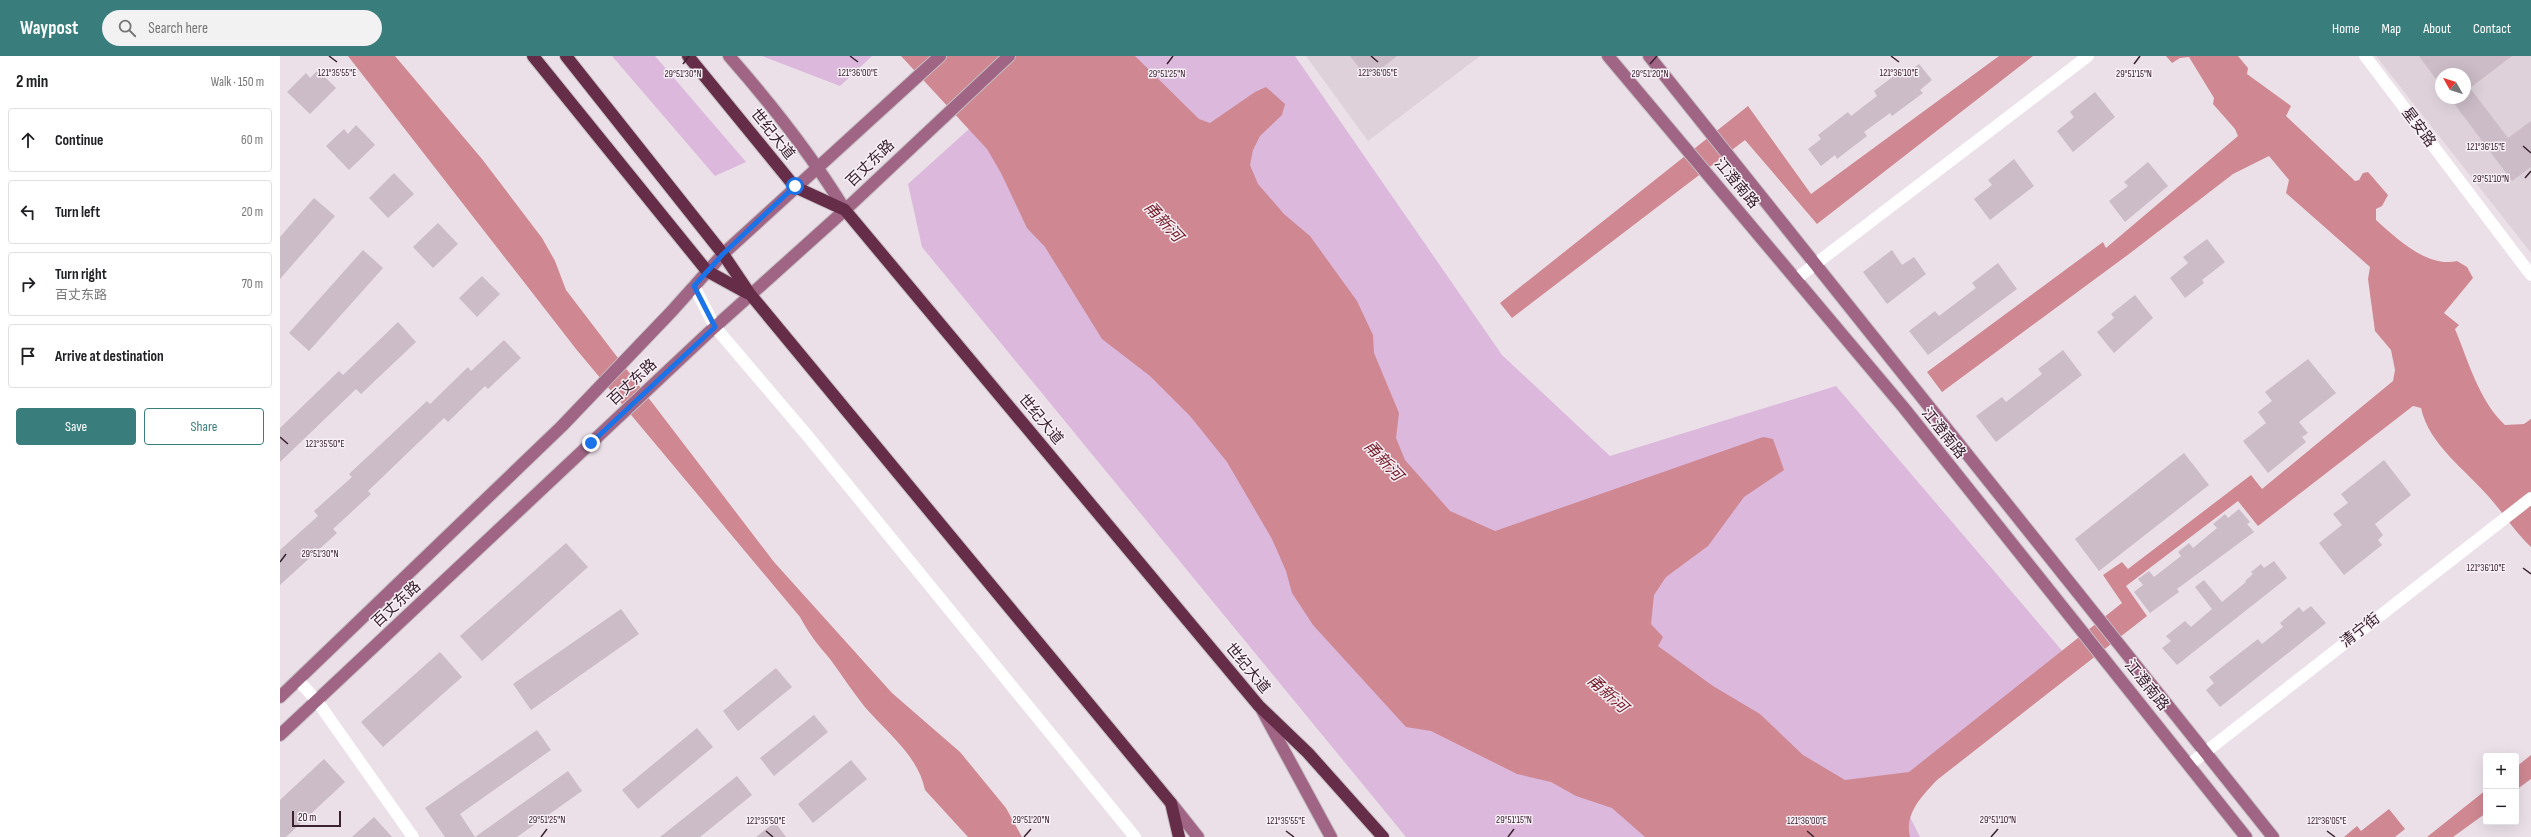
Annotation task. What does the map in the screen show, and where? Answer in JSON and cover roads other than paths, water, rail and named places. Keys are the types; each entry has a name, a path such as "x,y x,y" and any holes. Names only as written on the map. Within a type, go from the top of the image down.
{"highway":[{"path":"533,56 707,271 750,294"},
{"path":"566,56 723,254 750,294 1171,803 1179,837"},
{"name":"世纪大道","path":"688,56 795,186 845,210 1259,706"},
{"path":"1259,706 1308,753 1383,837"}],"main road":[{"path":"729,56 776,109 818,166 845,210"},
{"name":"百丈东路","path":"280,697 562,426 672,311 723,254 795,186 940,56"},
{"name":"百丈东路","path":"280,736 699,341 845,210 1008,56"},
{"name":"江澄南路","path":"1608,56 1797,278 2190,764 2246,837"},
{"name":"江澄南路","path":"1649,56 2273,837"},
{"name":"世纪大道","path":"1259,706 1332,837"},
{"path":"1171,803 1198,837"}],"street":[{"path":"1797,278 2088,56"},
{"name":"星安路","path":"2365,56 2531,275"},
{"path":"694,286 715,327 806,434 1135,837"},
{"name":"清宁街","path":"2190,764 2531,498"},
{"path":"298,680 317,701 413,837"}],"water":[{"path":"348,56 395,56 482,159 542,238 555,261 566,290 774,562 892,693 960,752 1006,808 1022,837 968,837 925,790 916,766 900,745 855,695 814,639 800,617 576,349"},
{"name":"甬新河","path":"901,56 1135,56 1199,119 1210,123 1255,92 1266,87 1285,104 1282,115 1260,136 1253,150 1250,165 1258,184 1284,214 1310,236 1357,301 1373,335 1374,353 1399,413 1396,438 1405,460 1450,511 1495,531 1763,437 1773,439 1784,470 1744,497 1708,546 1666,577 1654,595 1651,624 1663,637 1658,646 1713,686 1760,714 1803,755 1845,780 1909,772 2122,603 2103,575 2122,562 2128,569 2251,475 2262,489 2393,381 2395,370 2391,350 2375,331 2368,279 2370,267 2286,193 2289,180 2269,156 2233,174 2129,254 1942,392 1927,372 2103,242 2106,248 2238,136 2235,129 2213,104 2214,98 2189,57 2180,58 2172,63 2166,56 2238,56 2248,68 2247,74 2291,106 2286,116 2355,181 2359,180 2363,173 2368,172 2388,195 2382,206 2376,209 2376,220 2403,243 2423,256 2446,262 2457,261 2467,267 2473,278 2444,313 2459,325 2455,329 2475,380 2488,404 2496,415 2505,425 2524,424 2531,419 2531,547 2489,497 2440,445 2425,421 2421,408 2413,406 2258,526 2238,501 2126,586 2147,616 1937,780 1920,799 1912,813 1909,829 1910,837 1645,837 1612,808 1576,796 1551,782 1517,774 1431,731 1406,727 1313,625 1292,593 1286,571 1272,539 1227,462 1190,416 1150,376 1102,339 1045,247 1027,228 1001,173 987,149"},
{"path":"1999,56 2033,56 1817,224 1745,140 1512,318 1500,303 1748,106 1811,194"},
{"path":"2531,755 2531,779 2519,788 2519,765"},
{"path":"2483,792 2483,815 2453,837 2427,837"},
{"path":"2389,809 2405,829 2395,837 2344,837 2357,826 2361,831"}]}
